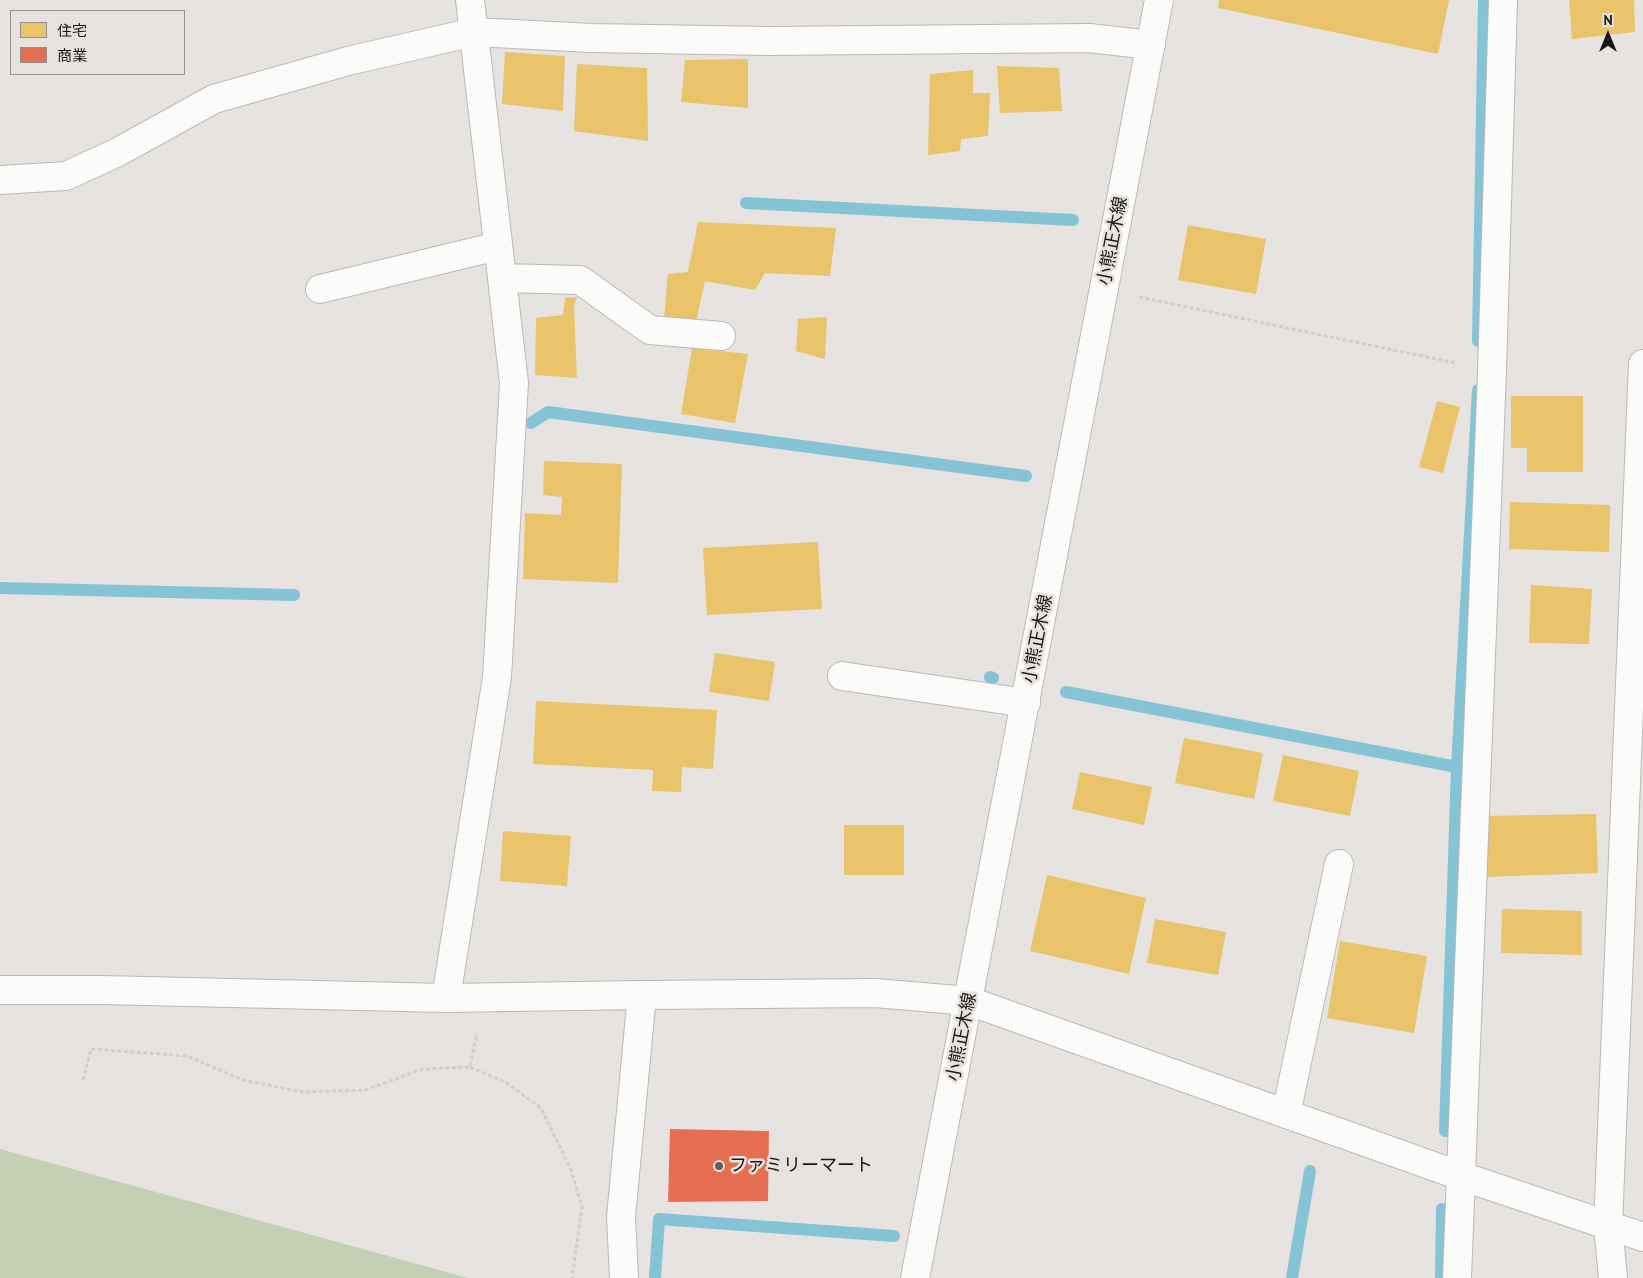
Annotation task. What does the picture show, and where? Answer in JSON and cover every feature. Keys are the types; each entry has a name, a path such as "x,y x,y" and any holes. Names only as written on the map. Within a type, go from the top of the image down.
{"street":[{"path":"446,998 497,677 514,383 470,0"},
{"name":"小熊正木線","path":"915,1278 1159,0"},
{"path":"1457,1278 1492,371 1503,0"},
{"path":"0,180 66,176 118,152 214,100 348,61 474,32 592,38 769,41 1089,38 1151,45"},
{"path":"320,289 498,246"},
{"path":"502,278 580,280 650,330 720,336"},
{"path":"1613,1278 1608,1226 1641,475 1643,364"},
{"path":"842,676 1026,703"},
{"path":"1286,1114 1339,864"},
{"path":"0,990 102,990 446,998 875,993 969,1001 1461,1176 1643,1236"},
{"path":"624,1278 621,1217 642,995"}],"path":[{"path":"1104,290 1492,371"},
{"path":"470,1068 478,1027"},
{"path":"83,1080 92,1049 187,1056 243,1080 302,1092 365,1090 423,1069 470,1068 507,1083 541,1108 570,1170 582,1207 572,1278"}],"green space":[{"path":"0,1149 468,1278 0,1278"}],"building: 住宅":[{"path":"1219,0 1449,0 1438,54 1218,8"},
{"path":"1569,0 1634,0 1635,32 1572,39"},
{"path":"505,52 565,56 563,111 502,104"},
{"path":"748,59 748,108 681,102 685,60"},
{"path":"577,64 647,68 648,141 574,131"},
{"path":"997,66 1059,68 1062,111 1000,113"},
{"path":"973,70 973,93 990,93 988,136 961,139 960,151 928,155 930,74"},
{"path":"698,222 836,228 830,276 765,273 755,290 705,281 696,322 664,319 668,274 688,272"},
{"path":"1188,225 1266,239 1256,294 1178,280"},
{"path":"577,297 574,306 577,378 535,375 536,318 563,315 565,298"},
{"path":"827,317 825,359 796,351 798,319"},
{"path":"692,348 748,354 735,423 681,414"},
{"path":"1511,396 1583,396 1583,472 1527,472 1527,448 1511,448"},
{"path":"1437,401 1460,407 1443,473 1419,467"},
{"path":"544,461 622,464 618,583 523,579 525,513 561,515 562,497 543,495"},
{"path":"1510,502 1610,505 1609,552 1509,549"},
{"path":"818,542 822,609 707,615 703,548"},
{"path":"1531,585 1592,589 1589,644 1529,643"},
{"path":"715,653 775,662 769,701 709,692"},
{"path":"536,701 717,710 713,769 682,767 681,792 652,791 653,770 533,764"},
{"path":"1184,738 1263,753 1254,799 1175,783"},
{"path":"1283,755 1359,771 1350,816 1273,801"},
{"path":"1080,772 1152,787 1144,825 1072,809"},
{"path":"1596,814 1598,873 1483,877 1482,816"},
{"path":"844,825 904,825 904,875 844,875"},
{"path":"503,831 571,836 567,886 500,881"},
{"path":"1047,875 1146,898 1129,974 1030,951"},
{"path":"1502,909 1582,911 1582,955 1501,953"},
{"path":"1155,919 1226,932 1218,975 1147,963"},
{"path":"1340,941 1427,956 1414,1033 1327,1018"}],"building: 商業":[{"name":"ファミリーマート","path":"670,1129 769,1131 768,1201 668,1202"}],"waterway":[{"path":"1478,341 1484,0"},
{"path":"746,203 1073,220"},
{"path":"1066,692 1457,767 1478,390"},
{"path":"531,423 548,412 1026,476"},
{"path":"0,588 294,595"},
{"path":"1445,1131 1457,767"},
{"path":"1292,1278 1310,1171"},
{"path":"1441,1278 1442,1209"},
{"path":"655,1278 659,1219 894,1236"}],"place":[{"name":"ファミリーマート","path":"719,1166"}]}
